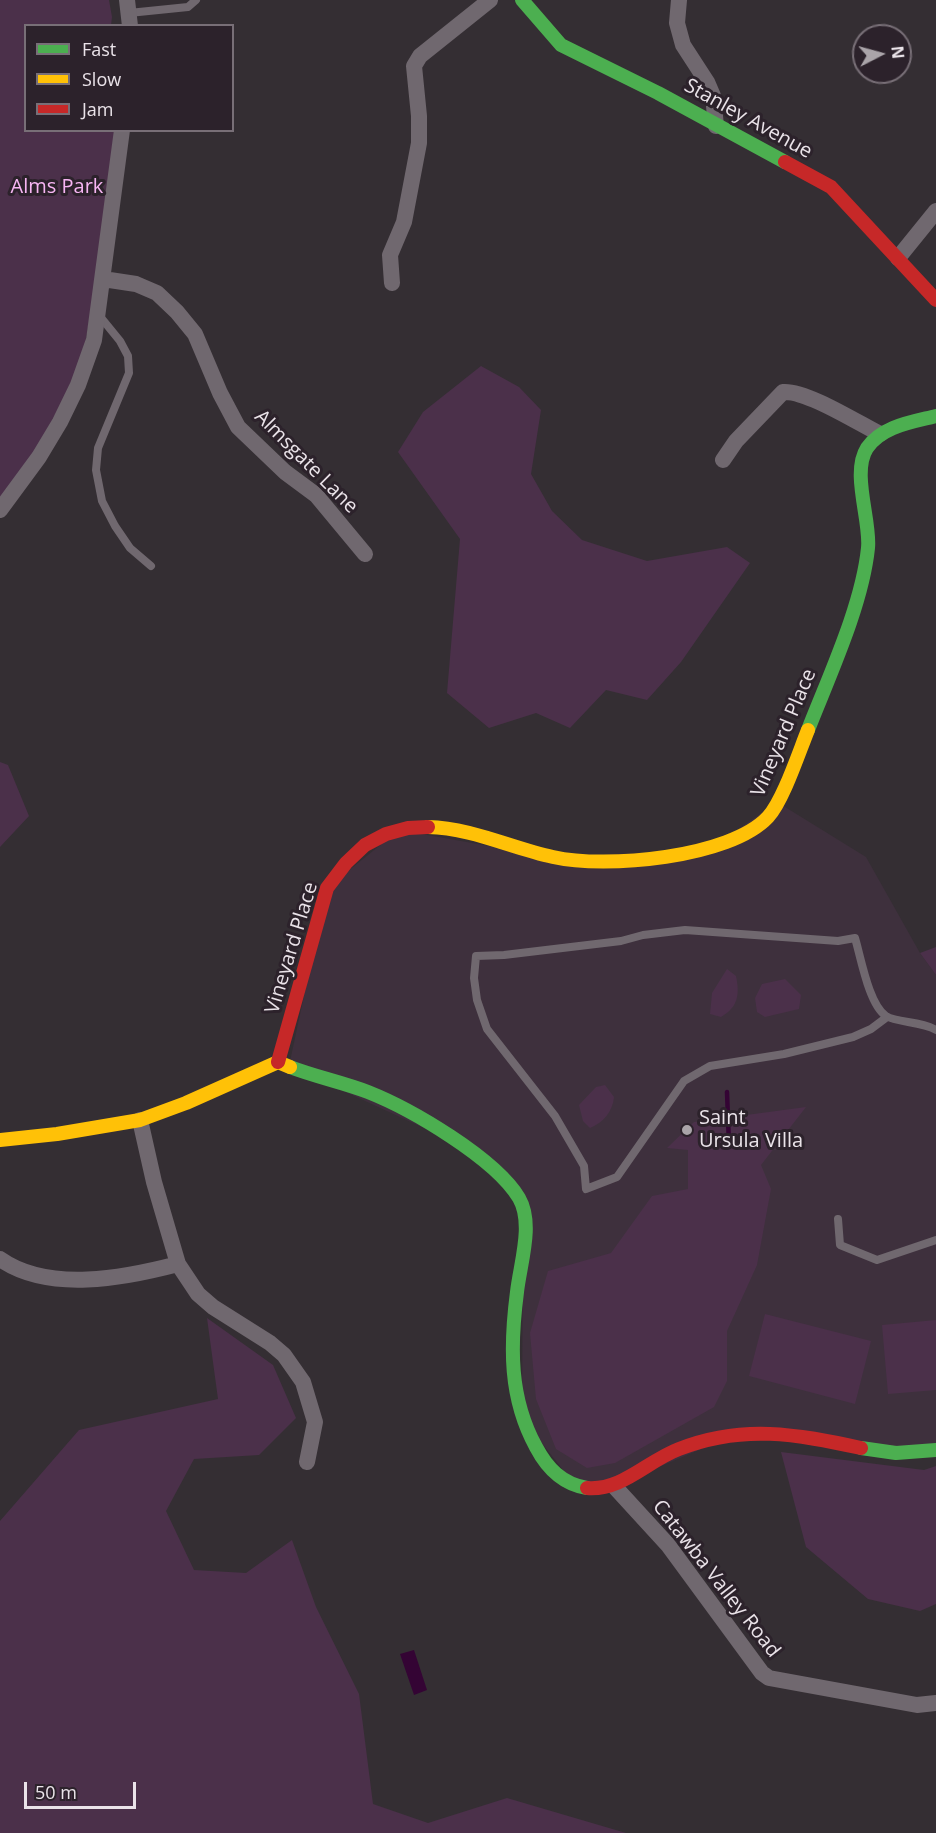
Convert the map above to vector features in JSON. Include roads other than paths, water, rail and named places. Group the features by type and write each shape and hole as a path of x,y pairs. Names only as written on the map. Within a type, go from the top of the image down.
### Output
{"street":[{"path":"392,283 390,255 404,222 419,143 414,66 420,56 490,0"},
{"name":"Stanley Avenue","path":"522,0 561,45 658,93 831,187 936,300"},
{"path":"679,0 677,23 683,45 707,82 713,96 716,126"},
{"path":"0,510 39,457 60,422 78,385 94,340 123,132"},
{"path":"898,258 936,211"},
{"name":"Almsgate Lane","path":"103,279 136,284 157,293 177,312 195,334 220,393 238,427 285,472 316,495 365,554"},
{"path":"723,460 732,446 783,392 791,391 811,399 880,434 936,416"},
{"name":"Vineyard Place","path":"278,1062 327,888 338,870 367,842 386,833 427,827 495,840 557,858 599,861 641,859 710,849 752,830 768,819 792,771 833,669 852,612 868,546 860,478 865,451 880,434"},
{"path":"0,1140 57,1134 140,1120 186,1103 278,1062 369,1093 414,1116 461,1145 506,1179 521,1200 525,1233 513,1333 512,1364 515,1392 522,1418 533,1443 552,1472 563,1480 588,1488 614,1486 672,1451 732,1436 788,1434 885,1452 913,1453 936,1450"},
{"path":"140,1120 154,1182 178,1264 198,1294 213,1307 270,1343 296,1369 303,1382 315,1422 307,1462"},
{"path":"0,1259 30,1274 47,1279 78,1280 147,1272 178,1264"},
{"name":"Catawba Valley Road","path":"614,1486 668,1545 762,1673 769,1678 917,1705 936,1703"}],"lane":[{"path":"129,13 188,7 196,0"},
{"path":"98,314 120,341 128,356 129,373 98,448 96,470 102,501 129,548 151,566"},
{"path":"887,1017 871,1029 853,1037 784,1054 710,1066 684,1081 617,1177 586,1189 584,1166 555,1116 487,1029 477,1000 474,978 476,956 504,955 609,942 644,934 685,930 838,941 855,939 874,1002 887,1017 915,1022 936,1030"},
{"path":"838,1219 840,1245 877,1260 936,1240"}],"waterway":[{"path":"727,1092 729,1145"}],"place":[{"name":"Saint Ursula Villa","path":"687,1130"}],"park label":[{"name":"Alms Park","path":"57,187"}]}
